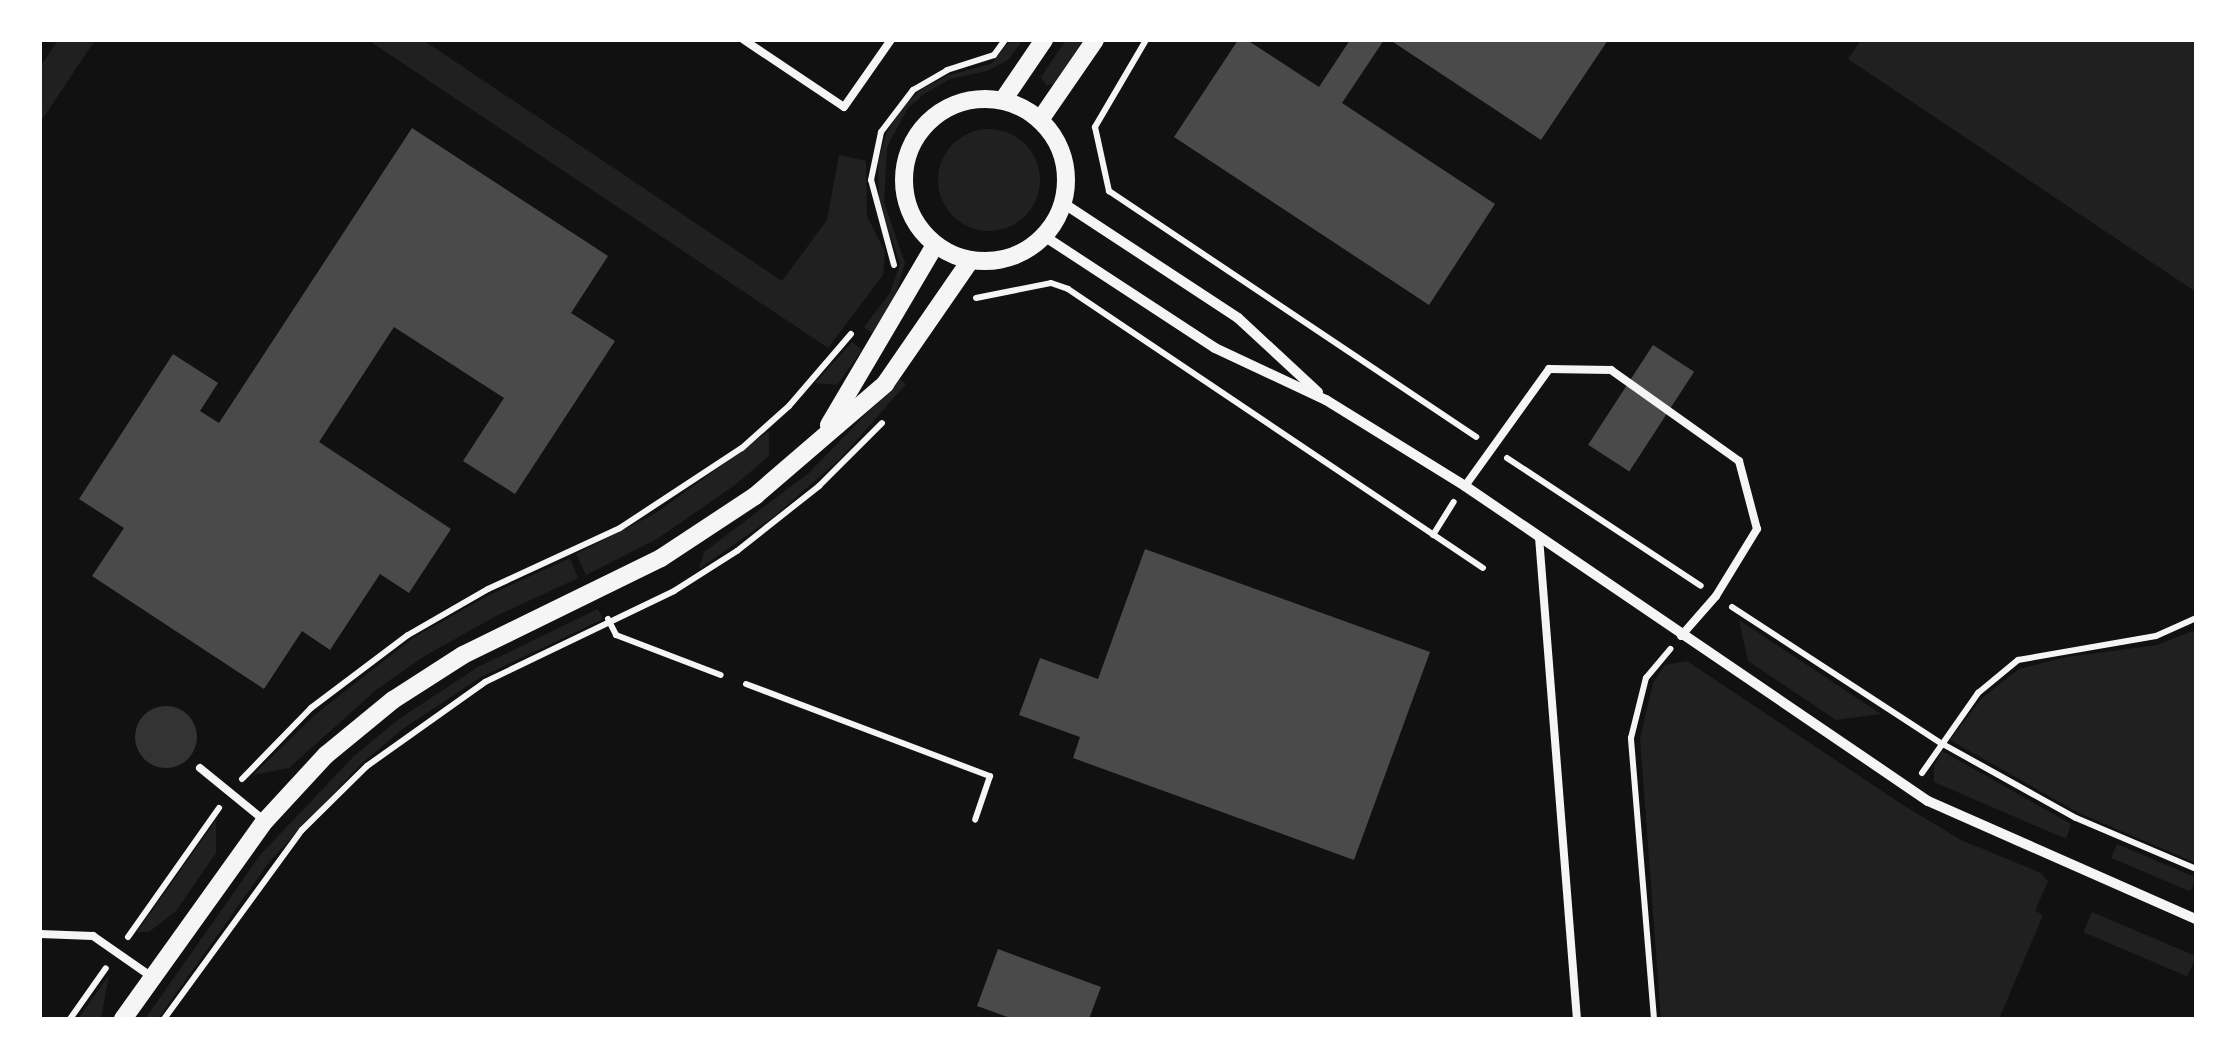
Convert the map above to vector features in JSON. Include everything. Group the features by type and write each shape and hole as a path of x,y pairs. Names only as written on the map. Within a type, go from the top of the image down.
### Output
{"street":[{"path":"1003,100 1044,40"},
{"path":"1040,120 1094,40"},
{"path":"980,98 1003,100 1040,120 1064,158 1063,203 1044,236 1020,254 970,261 935,245 922,231 904,194 914,141 944,110 980,98"},
{"path":"1063,203 1238,318 1326,400"},
{"path":"1044,236 1215,348 1326,400 1465,486 1928,802 2196,919"},
{"path":"820,440 935,245"},
{"path":"123,1019 265,820 326,756 393,700 463,655 687,542 754,496 885,384 970,261"}],"lane":[{"path":"744,40 844,107 891,40"},
{"path":"1465,486 1549,369 1611,370 1739,461 1757,529 1716,596 1680,636"},
{"path":"1538,537 1577,1019"},
{"path":"200,768 265,820"},
{"path":"40,934 93,936 152,977"}],"path":[{"path":"892,277 892,250 874,204 871,180 881,132 913,90 947,70 994,55 1005,40"},
{"path":"1146,40 1095,127 1110,191 1941,743 2076,818 2196,869"},
{"path":"1051,282 1134,330 1482,568"},
{"path":"70,1019 231,793 311,708 408,635 488,590 620,528 742,448 788,406 853,331"},
{"path":"1433,534 1465,486"},
{"path":"164,1019 302,830 368,766 485,682 607,618 688,582"},
{"path":"607,618 616,635 722,675"},
{"path":"1920,777 1978,693 2018,660 2156,636 2196,618"},
{"path":"1654,1019 1632,738 1646,678 1680,636"},
{"path":"746,684 990,776 975,820"}],"shaded area":[{"path":"58,40 95,40 40,123 40,67"},
{"path":"368,40 423,40 782,281 827,220 839,155 866,161 867,216 885,252 883,275 828,348"},
{"path":"1011,40 1023,40 1008,60 987,71 950,79 924,94 908,108 887,147 884,202 905,263 895,296 873,334 864,327 890,293 900,264 879,202 878,162 886,134 904,105 922,89 949,75 991,64"},
{"path":"1066,40 1083,40 1054,84 1046,85 1041,77"},
{"path":"1861,40 2196,40 2196,292 1848,59"},
{"path":"989,129 1009,133 1025,144 1036,160 1040,180 1036,200 1025,216 1009,227 989,231 969,227 953,216 942,200 938,180 942,160 953,144 969,133"},
{"path":"852,342 862,350 837,385 815,383"},
{"path":"900,379 906,384 840,459 776,515 699,569 704,552 809,473"},
{"path":"769,431 769,456 735,485 657,539 586,575 576,554 656,513"},
{"path":"570,558 578,578 496,616 423,657 376,690 289,768 253,775 316,714 413,638 489,595"},
{"path":"598,609 603,619 481,677 404,728 361,764 270,861 158,1019 145,1019 261,854 354,756 399,719 478,667"},
{"path":"1739,620 1881,714 1836,720 1748,661"},
{"path":"2196,630 2196,863 2079,813 1950,740 1982,698 2019,669 2067,657 2157,645"},
{"path":"1687,661 1903,805 1961,840 2041,873 2048,881 2035,911 2043,915 1999,1019 1661,1019 1640,738 1653,683 1665,665"},
{"path":"166,706 188,715 197,737 188,759 166,768 144,759 135,737 144,715"},
{"path":"1942,751 2071,824 2066,839 1934,782 1934,766"},
{"path":"216,820 216,853 176,911 149,932 137,932"},
{"path":"2117,844 2196,878 2190,891 2111,858"},
{"path":"2092,912 2196,956 2187,976 2083,932"},
{"path":"109,975 101,1019 78,1019"}],"building":[{"path":"1238,40 1247,40 1319,87 1350,40 1384,40 1342,103 1495,204 1429,305 1174,137"},
{"path":"1390,40 1608,40 1541,140"},
{"path":"412,128 608,256 571,313 615,341 515,494 463,461 504,398 394,327 319,442 451,529 409,593 380,574 330,650 302,631 264,689 92,576 124,528 79,499 173,354 218,383 200,411 219,423"},
{"path":"1653,345 1694,372 1629,471 1588,445"},
{"path":"1145,549 1430,652 1354,860 1073,758 1080,737 1019,715 1040,658 1098,679"},
{"path":"998,949 1101,987 1089,1019 1013,1019 977,1006"}]}
